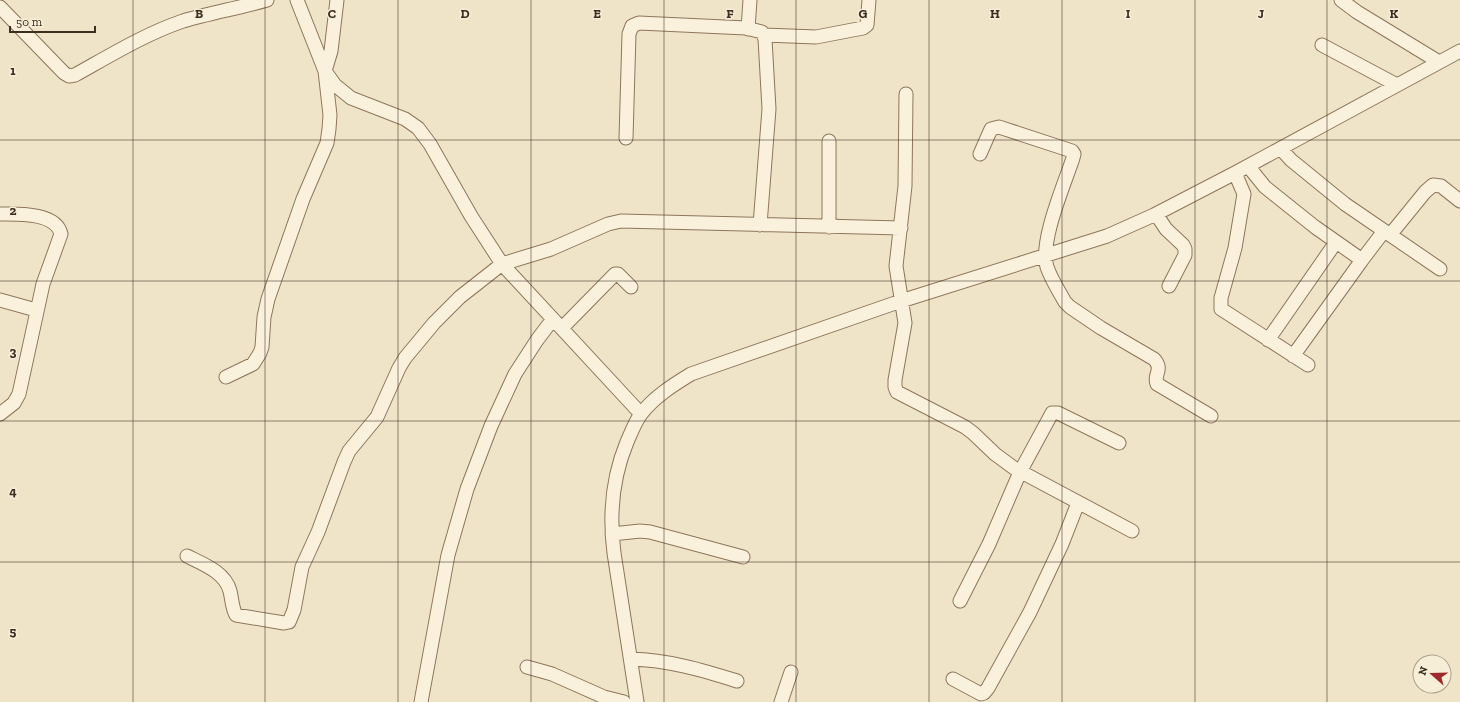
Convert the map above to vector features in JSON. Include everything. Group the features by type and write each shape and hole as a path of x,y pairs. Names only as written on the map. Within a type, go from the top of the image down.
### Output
{"street":[{"path":"0,7 64,73 69,76 140,38 184,21 267,0"},
{"path":"297,0 325,71 335,85 351,98 405,119 418,128 430,144 471,216 502,264 641,414"},
{"path":"226,377 253,364 260,353 262,347 264,317 268,299 303,199 327,143 330,115 325,71 331,51 337,0"},
{"path":"748,28 750,0"},
{"path":"626,138 629,34 632,26 639,23 748,28 759,31 764,35 816,37 863,28 867,25 869,0"},
{"path":"1341,0 1357,12 1439,62"},
{"path":"760,225 769,94 768,66 764,35"},
{"path":"1322,45 1397,85"},
{"path":"637,702 639,659 620,533 612,501 615,478 621,456 641,414 674,384 691,374 1046,261 1107,236 1161,222 1286,154 1397,85 1460,51"},
{"path":"906,94 905,186 896,266 905,324 895,380 897,392 973,433 995,454 1020,472 1132,531"},
{"path":"980,154 991,130 999,127 1069,149 1074,154 1047,238 1046,261 1067,305 1101,328 1154,359 1159,368 1156,380 1157,384 1211,416"},
{"path":"829,141 829,227"},
{"path":"1286,154 1345,204 1440,269"},
{"path":"1253,172 1265,187 1315,227 1362,260"},
{"path":"1238,180 1244,194 1241,218 1235,248 1220,305 1221,309 1308,365"},
{"path":"1293,356 1362,260 1425,192 1433,186 1441,186 1460,201"},
{"path":"0,214 33,214 56,225 60,229 61,234 43,284 36,310 19,394 14,403 0,414"},
{"path":"187,556 223,577 228,586 236,615 284,623 289,622 294,610 302,567 318,532 344,462 350,451 377,417 399,368 445,311 502,264 552,249 616,222 901,228"},
{"path":"1161,222 1184,246 1185,252 1169,286"},
{"path":"1268,340 1336,242"},
{"path":"422,702 443,576 448,555 467,490 494,421 516,374 537,340 558,324 614,274 618,274 632,287"},
{"path":"0,300 36,310"},
{"path":"960,601 988,544 1020,472 1050,416 1054,412 1119,443"},
{"path":"953,679 981,694 988,688 1030,612 1062,544 1078,503"},
{"path":"620,533 650,532 743,557"},
{"path":"639,659 691,667 737,681"},
{"path":"527,667 552,674 604,697 624,702"},
{"path":"781,702 791,672"}]}
